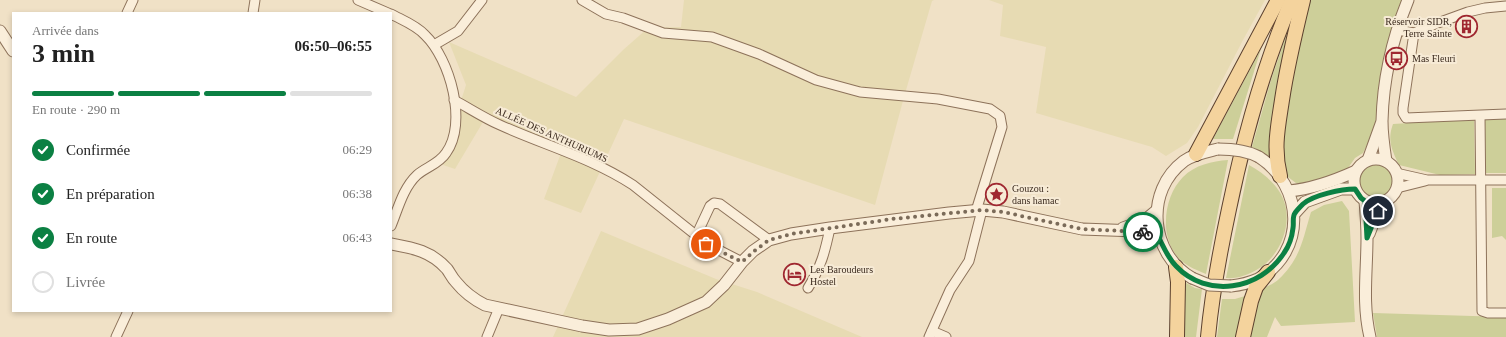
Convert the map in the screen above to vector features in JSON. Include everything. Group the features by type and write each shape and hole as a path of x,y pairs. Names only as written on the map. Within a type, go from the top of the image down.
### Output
{"main road":[{"path":"1196,154 1278,0"},
{"path":"1208,337 1216,275 1238,164 1256,99 1280,27 1292,0"},
{"path":"1280,176 1276,162 1275,141 1288,65 1303,0"},
{"path":"1176,267 1178,282 1177,337"},
{"path":"1243,337 1250,301 1256,287 1268,272"}],"street":[{"path":"128,12 133,0"},
{"path":"253,12 254,0"},
{"path":"358,0 386,12"},
{"path":"434,46 458,31 482,0"},
{"path":"582,0 606,14 623,18 663,33 712,37 759,54 816,80 860,92 938,99 990,109 1000,116 1002,127 979,211 969,261 952,286 931,334 946,337"},
{"path":"1386,161 1382,122 1387,78 1398,30 1408,0"},
{"path":"1398,30 1414,33 1443,20 1468,12 1485,8 1506,6"},
{"path":"392,14 409,23 424,34 438,51 448,72 454,100 456,120 451,143 446,153 438,162 426,168 407,185 392,223"},
{"path":"0,30 12,49"},
{"path":"1414,33 1403,108 1404,116 1410,119 1506,114"},
{"name":"ALLÉE DES ANTHURIUMS","path":"454,100 500,125 584,158 622,178 713,248 742,262"},
{"path":"1480,116 1482,311 1488,313 1506,313"},
{"path":"1368,160 1382,122"},
{"path":"1218,149 1232,149 1248,152 1267,162 1280,176 1289,191 1294,214 1293,227 1288,246 1277,263 1268,272 1246,284 1231,286 1209,285 1192,278 1176,267 1166,253 1159,238 1156,211 1159,197 1165,183 1173,172 1196,154 1218,149"},
{"path":"1380,159 1386,161 1394,168 1398,180 1397,188 1388,200 1381,203 1365,201 1355,189 1354,183 1356,171 1359,166 1368,160 1380,159"},
{"path":"1289,191 1306,189 1338,179 1356,171"},
{"path":"1396,173 1427,180 1506,180"},
{"path":"1397,188 1427,180"},
{"path":"1294,214 1305,202 1342,189 1355,189"},
{"path":"1365,201 1367,238 1365,299 1367,324 1370,337"},
{"path":"696,236 710,206 714,203 720,204 769,240"},
{"path":"1367,238 1381,203"},
{"path":"392,244 417,248 432,256 447,269 455,281 472,298 485,305 582,326 609,330 638,329 668,319 706,302 724,285 742,262 753,252 769,240 791,234 892,219 979,211 1003,212 1082,229 1137,231 1159,238"},
{"path":"1117,230 1145,220 1156,211"},
{"path":"808,288 824,257 830,228"},
{"path":"487,337 499,308"},
{"path":"116,337 128,312"}],"shaded area":[{"path":"684,0 934,0 932,1 904,97 875,205 624,119 581,213 544,199 561,153 483,122 455,169 443,165 453,143 458,110 466,85 449,42 576,97 623,50 648,28 681,27"},
{"path":"989,0 1265,0 1198,127 1187,143 1166,156 1152,147 1036,113 1046,47 1000,36 1003,5"},
{"path":"601,231 716,279 757,292 862,337 553,337"}],"green space":[{"path":"1310,0 1403,0 1384,70 1374,131 1363,153 1355,158 1348,168 1338,173 1303,184 1296,183 1288,177 1281,159 1280,147 1294,67"},
{"path":"1290,24 1270,131 1270,158 1252,147 1271,80"},
{"path":"1261,49 1233,139 1213,139"},
{"path":"1506,118 1506,173 1485,173 1484,119"},
{"path":"1474,119 1475,174 1440,175 1399,165 1392,150 1390,140 1393,124"},
{"path":"1228,160 1206,274 1184,263 1174,252 1167,234 1166,213 1172,193 1183,177 1193,169 1204,164"},
{"path":"1373,163 1379,163 1383,164 1390,170 1393,180 1392,187 1386,194 1379,197 1373,197 1369,196 1362,190 1359,183 1359,177 1360,173 1366,166"},
{"path":"1249,165 1266,176 1279,191 1284,201 1286,212 1284,234 1280,245 1274,254 1258,269 1246,275 1226,278"},
{"path":"1492,188 1506,188 1506,240 1502,236 1492,238"},
{"path":"1342,201 1349,211 1355,322 1281,326 1275,317 1267,337 1250,337 1260,290 1277,281 1292,263 1297,255 1303,239 1311,212 1324,205"},
{"path":"1181,280 1195,288 1202,289 1196,337 1180,337"},
{"path":"1245,296 1238,337 1217,337 1222,299 1235,299"},
{"path":"1373,313 1506,317 1506,337 1377,337"}],"way so far":[{"path":"706,244 742,262 769,240 791,234 892,219 982,210 1003,212 1082,229 1143,232"}],"place":[{"name":"Réservoir SIDR, Terre Sainte","path":"1467,27"},
{"name":"Mas Fleuri","path":"1397,58"},
{"name":"Gouzou : dans hamac","path":"996,194"},
{"name":"Les Baroudeurs Hostel","path":"794,275"}],"route":[{"path":"1143,232 1159,238 1166,253 1176,267 1186,275 1197,281 1221,287 1246,284 1268,272 1277,263 1285,252 1290,240 1294,214 1305,202 1324,194 1342,189 1355,189 1365,201 1367,238 1378,211"}]}
